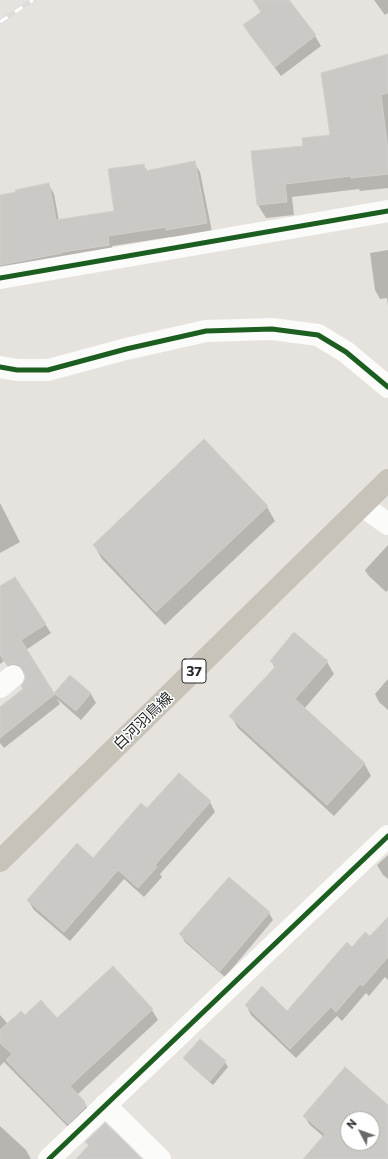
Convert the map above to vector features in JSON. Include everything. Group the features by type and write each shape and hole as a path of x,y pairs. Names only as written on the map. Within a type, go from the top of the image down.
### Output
{"main road":[{"name":"白河羽鳥線","path":"0,861 388,480"}],"street":[{"path":"0,278 388,211"},
{"path":"0,368 17,370 48,370 126,349 206,331 272,329 318,335 346,352 388,387"},
{"path":"363,506 388,524"},
{"path":"49,1159 388,836"},
{"path":"105,1105 160,1159"}],"building":[{"path":"253,0 289,0 316,35 275,67 243,25 261,12"},
{"path":"388,54 388,93 381,95 388,151 388,174 351,178 351,176 285,184 287,202 257,205 251,151 303,146 302,138 330,135 321,73"},
{"path":"195,161 207,223 166,230 166,227 108,236 109,245 62,252 0,265 0,195 16,192 15,190 49,183 56,220 114,211 108,169 144,164 145,171"},
{"path":"204,439 268,506 156,612 93,545"},
{"path":"15,577 46,624 21,640 55,694 0,738 0,707 23,689 21,686 25,680 25,673 22,668 17,664 7,665 0,655 0,586"},
{"path":"294,632 328,661 295,699 365,763 327,805 229,716 276,666 270,661"},
{"path":"70,675 91,693 76,711 54,693"},
{"path":"179,773 211,801 155,865 157,867 138,888 118,870 64,932 27,900 77,843 93,858 141,803 147,808"},
{"path":"229,877 270,912 220,971 179,934"},
{"path":"388,917 388,957 363,986 360,984 336,1012 331,1007 290,1049 245,1005 262,986 287,1011 347,942 352,947 365,932 370,936"},
{"path":"113,966 153,1009 70,1086 85,1102 83,1103 86,1106 68,1124 6,1060 12,1054 0,1043 0,1030 21,1011 25,1015 41,1000 57,1018"},
{"path":"200,1039 226,1061 210,1081 183,1058"},
{"path":"345,1067 388,1105 388,1159 303,1159 325,1134 303,1116"},
{"path":"105,1123 142,1159 76,1159 89,1145 85,1142"}],"railway":[{"path":"0,22 33,0"}],"cycle path":[{"path":"0,278 388,211"},
{"path":"0,367 17,370 48,370 126,349 206,331 272,329 318,335 346,352 388,387"},
{"path":"49,1159 388,836"}]}
